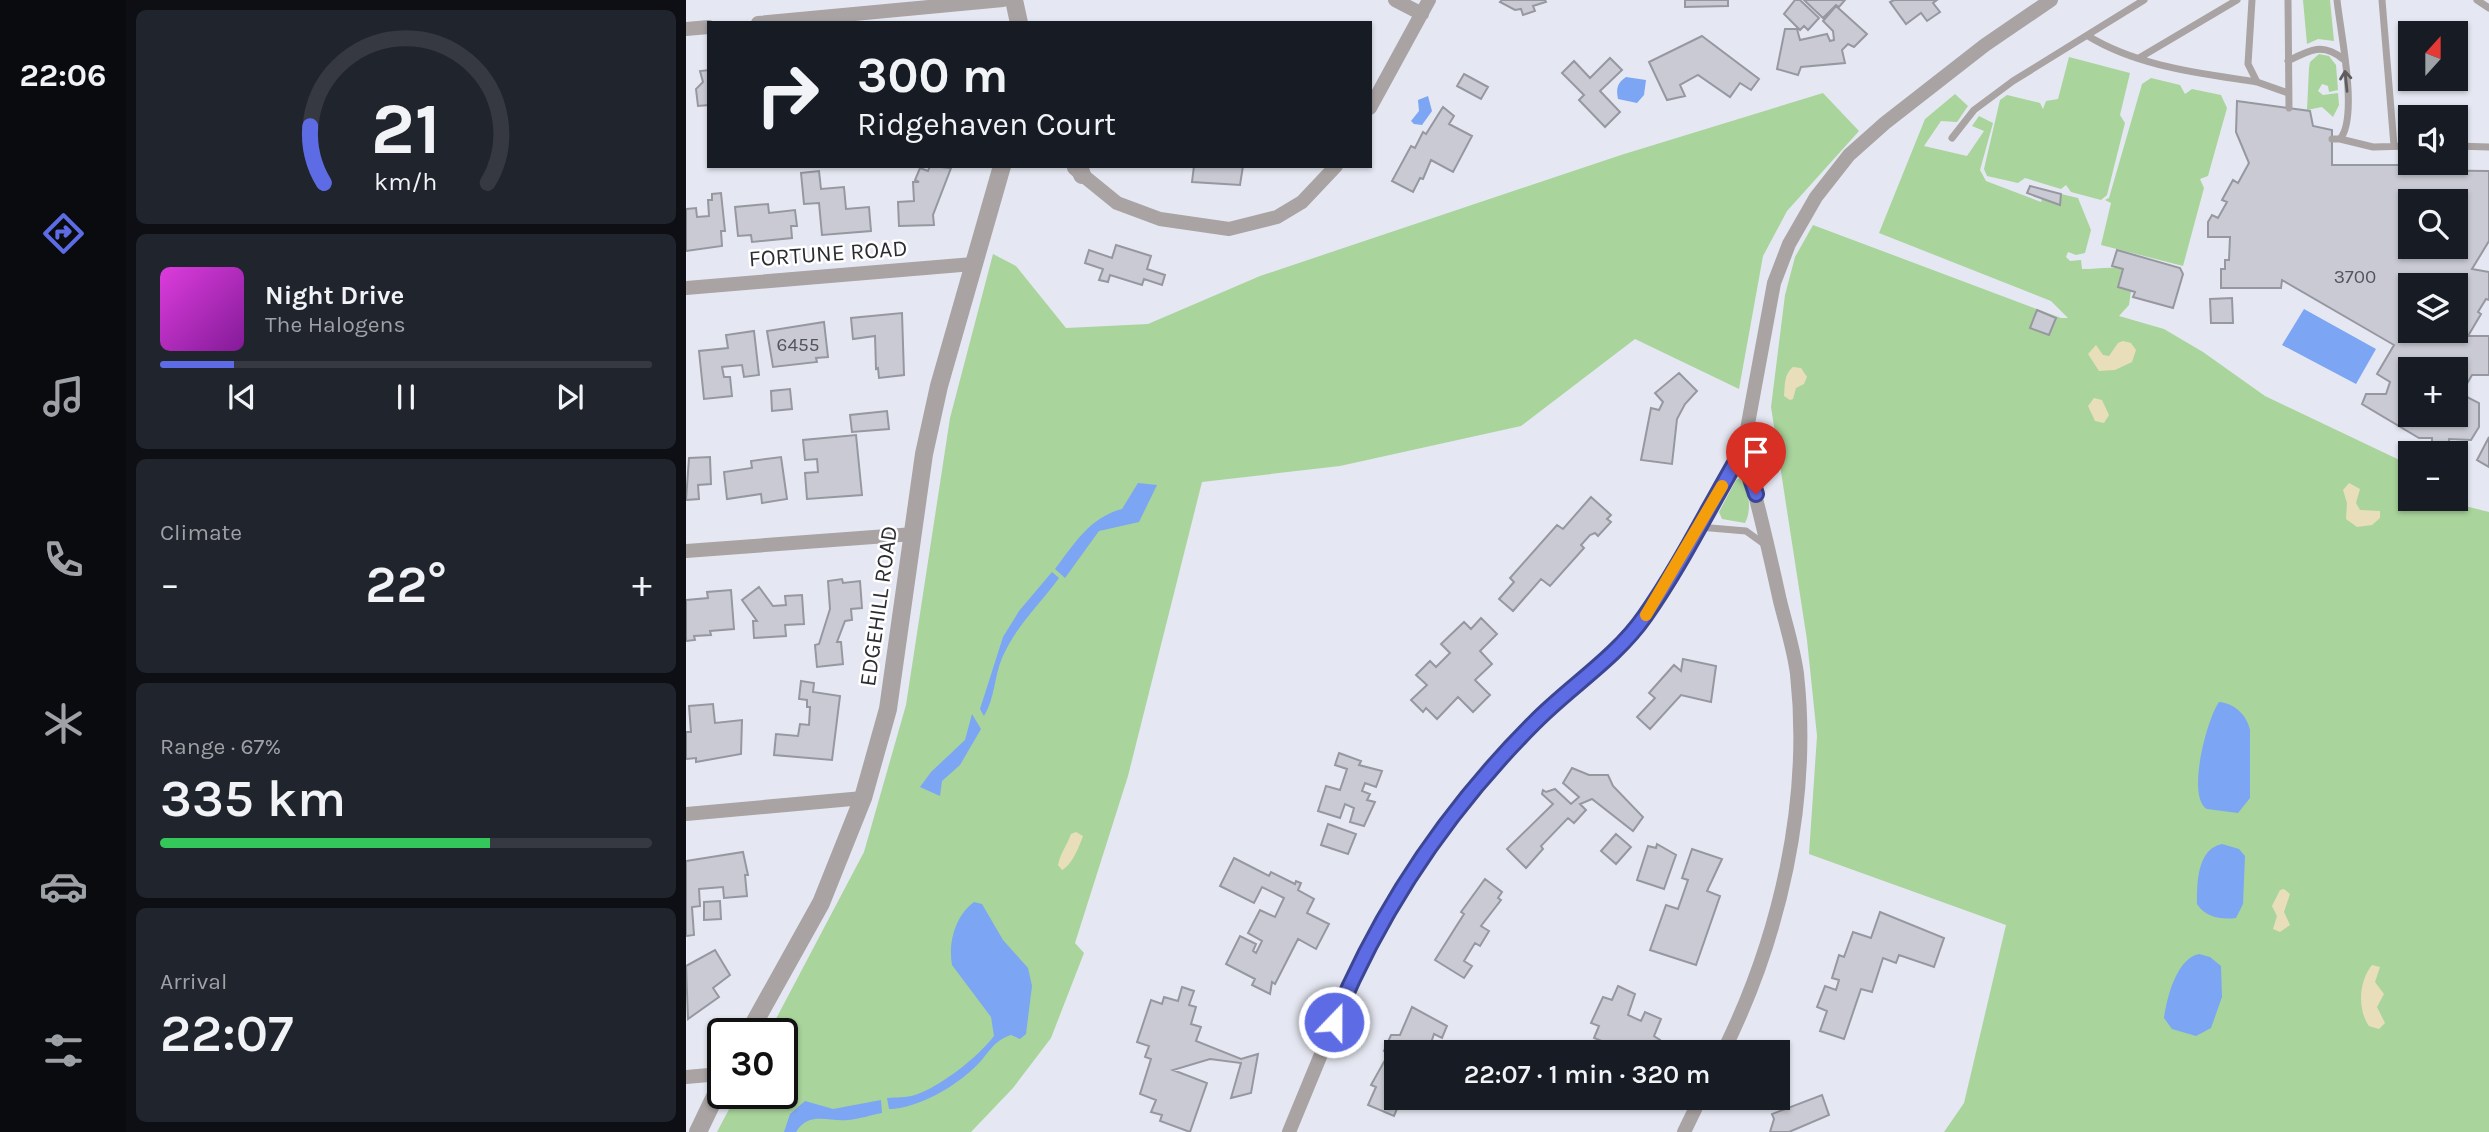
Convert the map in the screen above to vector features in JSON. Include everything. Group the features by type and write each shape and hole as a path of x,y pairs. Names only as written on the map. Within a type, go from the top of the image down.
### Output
{"street":[{"path":"779,21 1003,0"},
{"path":"1014,0 1018,21"},
{"path":"1395,0 1422,14"},
{"path":"1372,104 1429,0"},
{"path":"1289,1132 1355,972 1380,923 1409,877 1477,784 1534,722 1612,652 1644,618 1742,451 1774,284 1789,244 1815,197 1850,155 1885,123 1985,45 2051,0"},
{"path":"686,30 707,27"},
{"name":"EDGEHILL ROAD","path":"757,1018 821,903 863,798 888,709 924,454 939,386 1001,168"},
{"path":"1077,169 1117,203 1160,219 1229,229 1276,216 1303,202 1334,168"},
{"name":"FORTUNE ROAD","path":"686,288 973,264"},
{"path":"1728,1040 1756,971 1779,899 1792,841 1800,754 1797,673 1770,554 1742,451"},
{"path":"686,551 914,534"},
{"path":"686,814 863,798"},
{"path":"686,1077 707,1075"},
{"path":"698,1132 709,1109"},
{"path":"1684,1132 1695,1110"}],"lane":[{"path":"1952,138 1974,110 2013,81 2144,0"},
{"path":"2139,58 2237,0"},
{"path":"2252,0 2248,64 2258,82"},
{"path":"2288,0 2289,108"},
{"path":"2337,0 2349,111 2345,133 2336,139 2373,146 2398,146"},
{"path":"2382,0 2394,146"},
{"path":"2477,0 2489,8"},
{"path":"2088,36 2108,49 2166,67 2258,82 2288,93"},
{"path":"2288,61 2317,47 2331,51 2343,60"},
{"path":"2468,146 2489,146"},
{"path":"1699,527 1746,531 1761,540 1770,554"}],"green space":[{"path":"2303,0 2330,0 2334,41 2318,39 2307,44"},
{"path":"2319,54 2329,56 2336,65 2338,90 2329,92 2328,86 2322,84 2318,91 2323,95 2338,93 2339,105 2333,117 2322,107 2307,110 2310,62"},
{"path":"2069,57 2130,73 2120,115 2125,123 2107,195 2101,200 2071,192 2066,185 2061,189 2025,178 2018,183 1987,176 1984,169 2000,100 2007,95 2040,103 2043,109 2046,101 2058,99"},
{"path":"2151,78 2180,85 2185,94 2192,89 2221,95 2227,108 2208,176 2200,179 2204,188 2183,266 2101,245 2111,203 2105,200 2109,198 2142,84"},
{"path":"1823,93 1859,131 1787,211 1763,256 1739,389 1635,339 1521,426 1340,466 1202,482 1128,776 1075,943 1084,953 1051,1038 1013,1088 971,1132 717,1132 729,1109 798,1109 798,1018 776,1018 864,852 906,705 950,418 993,254 1016,266 1066,328 1148,324 1260,276 1621,155"},
{"path":"1955,94 1968,106 1957,122 1941,121 1924,146 1967,156 1984,131 1972,126 1979,116 1993,123 1980,170 1986,181 2041,202 2042,199 2060,205 2061,194 2078,198 2091,230 2085,253 2076,255 2068,252 2066,257 2070,261 2081,260 2082,269 2123,269 2118,287 2131,291 2129,305 2119,316 2164,329 2203,352 2265,396 2398,459 2398,511 2468,511 2468,507 2489,512 2489,1132 1944,1132 1964,1103 2006,925 1809,854 1817,736 1807,640 1771,407 1785,295 1795,257 1813,225 2061,318 2068,318 2051,301 1879,233 1925,119"},
{"path":"1742,477 1749,500 1745,523 1722,519 1719,512 1736,480"}],"sand":[{"path":"2118,343 2131,343 2136,350 2132,362 2115,370 2099,371 2088,354 2096,345 2103,355 2109,356"},
{"path":"1793,367 1801,368 1807,377 1804,384 1796,388 1793,399 1790,400 1784,396 1785,384"},
{"path":"2094,398 2102,400 2109,415 2104,423 2095,421 2088,406"},
{"path":"2349,483 2360,489 2356,503 2360,510 2380,511 2380,518 2372,525 2357,527 2346,519 2347,503 2343,490"},
{"path":"1076,832 1083,836 1072,860 1062,870 1058,865 1060,857 1071,834"},
{"path":"2284,889 2290,894 2284,912 2290,925 2280,932 2273,929 2277,916 2272,906 2280,890"},
{"path":"2372,965 2380,967 2375,982 2384,994 2377,1007 2385,1023 2379,1029 2369,1026 2361,1003 2364,979"}],"water":[{"path":"1626,77 1646,80 1644,95 1637,103 1618,99 1618,86"},
{"path":"1428,96 1432,111 1422,125 1414,124 1411,121 1419,111 1418,100"},
{"path":"2304,309 2376,349 2356,384 2282,345"},
{"path":"1138,483 1157,485 1139,522 1099,531 1065,578 1055,569 1069,550 1092,525 1110,513 1122,509"},
{"path":"1052,572 1059,578 1021,625 1008,646 999,665 984,716 980,709 1003,637 1019,611"},
{"path":"2219,702 2239,711 2250,730 2250,798 2238,813 2207,809 2201,802 2198,790 2204,740"},
{"path":"972,714 981,729 960,765 942,781 940,796 920,787 931,772 965,740"},
{"path":"2222,844 2239,849 2245,856 2243,904 2236,918 2214,917 2204,912 2197,904 2198,877 2203,860 2214,847"},
{"path":"974,902 982,904 1003,940 1028,968 1032,986 1026,1034 1020,1039 1011,1035 999,1041 967,1074 947,1089 924,1101 889,1109 887,1098 912,1096 936,1085 969,1062 994,1036 991,1017 952,965 954,930 967,908"},
{"path":"2199,954 2210,957 2221,966 2222,997 2211,1028 2196,1036 2172,1029 2164,1018 2174,980 2184,963"},
{"path":"881,1100 882,1113 848,1120 813,1120 796,1132 784,1132 790,1114 805,1101 833,1109"}],"building":[{"path":"1685,0 1728,0 1728,6 1685,7"},
{"path":"1795,0 1800,0 1819,18 1808,30 1804,26 1800,30 1784,14"},
{"path":"1804,0 1845,0 1823,18"},
{"path":"1937,0 1933,3 1940,12 1927,21 1921,13 1906,24 1890,2"},
{"path":"1500,2 1546,2 1533,6 1535,11 1523,15 1521,9 1515,10"},
{"path":"1836,6 1867,34 1854,47 1848,44 1842,50 1845,63 1801,67 1798,75 1777,69 1785,29 1797,29 1800,40 1827,34 1830,41 1834,40 1833,31 1823,21"},
{"path":"1702,36 1759,79 1751,90 1740,83 1730,97 1698,75 1680,85 1685,96 1667,100 1649,62"},
{"path":"1610,58 1622,70 1600,91 1620,112 1605,127 1579,100 1584,95 1562,73 1574,61 1590,78"},
{"path":"707,70 707,105 698,106 696,89 703,82 700,71"},
{"path":"1464,74 1488,87 1481,99 1457,86"},
{"path":"2237,101 2310,111 2313,126 2332,130 2332,165 2398,165 2398,175 2468,175 2468,171 2489,171 2489,241 2472,269 2489,272 2489,300 2486,299 2478,312 2481,314 2468,336 2489,336 2489,375 2472,375 2468,382 2468,357 2398,357 2398,425 2362,404 2366,394 2386,394 2390,382 2377,374 2394,345 2282,280 2281,288 2221,288 2221,269 2225,269 2225,260 2229,260 2230,237 2208,237 2208,222 2212,215 2218,218 2227,202 2222,200 2233,180 2238,183 2249,163 2236,132"},
{"path":"1443,107 1454,116 1449,124 1472,136 1453,172 1431,160 1423,179 1420,178 1413,192 1392,181 1411,146 1415,148 1423,132 1426,134"},
{"path":"920,168 928,171 929,168 951,168 933,215 934,225 899,226 898,202 914,201 913,182 919,182 915,180"},
{"path":"1194,168 1243,168 1240,185 1192,182"},
{"path":"819,171 821,189 844,187 846,209 869,207 871,231 822,235 819,203 804,204 801,173"},
{"path":"2030,186 2061,194 2060,205 2027,193"},
{"path":"721,193 725,231 721,231 722,246 686,251 686,209 696,208 697,217 709,216 708,200 712,200 712,194"},
{"path":"768,204 769,213 795,210 797,226 791,226 792,238 752,242 751,235 738,236 735,207"},
{"path":"1116,245 1151,256 1147,269 1165,275 1162,285 1144,279 1142,285 1110,275 1108,282 1099,280 1103,269 1085,263 1089,250 1112,258"},
{"path":"2117,250 2180,268 2183,274 2173,308 2133,297 2135,292 2118,287 2123,269 2112,266"},
{"path":"2232,298 2233,323 2211,323 2210,299"},
{"path":"2037,310 2056,318 2049,335 2030,328"},
{"path":"902,313 904,375 879,378 878,368 876,369 875,336 853,339 851,318"},
{"path":"824,322 828,357 816,358 817,362 773,367 767,331"},
{"path":"754,331 759,375 744,377 742,365 722,367 724,377 730,377 732,396 704,399 699,351 728,348 726,335"},
{"path":"1679,373 1697,391 1685,404 1677,419 1672,464 1641,460 1651,408 1659,410 1663,402 1655,393"},
{"path":"790,389 792,409 772,411 771,391"},
{"path":"2468,398 2479,403 2479,427 2471,440 2432,441 2432,438 2419,438 2401,427 2468,427"},
{"path":"887,411 889,429 852,432 850,415"},
{"path":"856,435 862,495 807,499 805,473 818,472 817,459 805,460 803,440"},
{"path":"2489,437 2489,467 2477,460"},
{"path":"710,457 711,484 698,485 699,499 686,500 689,458"},
{"path":"781,457 787,499 762,503 761,494 727,499 724,472 752,468 751,461"},
{"path":"1591,497 1611,515 1607,519 1611,522 1598,536 1595,533 1590,535 1581,545 1584,548 1550,586 1541,579 1513,611 1499,599 1514,582 1510,578 1557,525 1563,529"},
{"path":"842,579 843,583 860,581 862,608 851,609 852,620 845,621 837,642 841,642 843,664 817,667 815,645 819,644 830,609 828,581"},
{"path":"759,587 773,606 786,605 785,596 802,595 804,624 785,625 786,636 754,638 753,621 757,621 742,600"},
{"path":"731,590 734,629 710,631 711,635 694,636 695,640 686,641 686,600 708,598 707,592"},
{"path":"1481,618 1497,634 1480,651 1492,664 1475,680 1490,695 1473,712 1458,697 1437,719 1426,708 1423,712 1411,700 1427,685 1416,675 1430,661 1436,667 1450,653 1441,644 1464,622 1471,629"},
{"path":"1683,659 1716,666 1711,702 1681,695 1650,729 1637,717 1655,698 1649,693 1674,665 1681,671"},
{"path":"801,681 814,683 813,692 840,696 832,760 774,755 776,734 798,736 800,724 809,725 810,707 807,707 807,700 799,699"},
{"path":"713,704 715,723 742,720 741,754 696,762 696,758 686,759 686,732 691,732 689,706"},
{"path":"1339,753 1361,761 1359,765 1382,771 1376,787 1365,783 1362,791 1370,794 1367,800 1375,802 1364,826 1350,822 1354,808 1345,804 1340,818 1318,811 1326,786 1340,790 1347,769 1335,765"},
{"path":"1572,768 1589,775 1608,775 1613,786 1643,817 1633,831 1592,799 1580,804 1586,810 1574,823 1568,818 1541,846 1543,849 1526,868 1507,849 1553,804 1542,794 1543,790 1546,792 1555,789 1571,804 1579,797 1563,783"},
{"path":"1328,824 1356,834 1348,854 1321,845"},
{"path":"1616,834 1631,847 1616,864 1601,851"},
{"path":"1657,844 1676,855 1664,889 1637,880 1648,846 1656,848"},
{"path":"1692,849 1722,859 1707,891 1720,896 1696,965 1650,950 1666,905 1678,909 1688,880 1682,878"},
{"path":"743,852 748,875 745,875 747,896 724,898 723,887 699,889 700,906 692,907 694,935 686,936 686,861"},
{"path":"1234,858 1269,876 1271,872 1295,884 1296,881 1301,883 1298,890 1314,899 1307,913 1329,924 1316,949 1298,939 1275,984 1272,982 1270,994 1252,985 1255,979 1226,964 1240,936 1256,944 1253,951 1256,953 1262,941 1248,933 1260,910 1275,917 1284,898 1262,887 1254,903 1220,886"},
{"path":"1485,879 1502,892 1498,898 1501,900 1481,926 1489,931 1480,946 1475,943 1464,961 1472,966 1464,978 1435,960 1464,914 1461,912"},
{"path":"720,901 721,919 704,920 704,902"},
{"path":"1880,912 1944,938 1934,967 1899,955 1896,963 1883,958 1872,992 1861,989 1844,1039 1820,1031 1827,1011 1817,1007 1825,986 1836,990 1839,980 1832,978 1839,955 1844,957 1853,932 1871,938"},
{"path":"715,950 730,975 713,988 719,997 688,1019 686,966"},
{"path":"1618,986 1635,994 1628,1015 1641,1021 1645,1012 1661,1019 1654,1036 1660,1040 1594,1038 1599,1026 1591,1023 1603,997 1612,1000"},
{"path":"1182,987 1194,991 1189,1005 1196,1007 1191,1024 1201,1027 1196,1041 1241,1059 1258,1054 1251,1093 1231,1098 1241,1063 1210,1059 1173,1070 1207,1083 1190,1132 1160,1121 1162,1115 1151,1112 1156,1100 1140,1094 1151,1059 1145,1057 1149,1046 1137,1042 1151,1000 1162,1004 1164,997 1178,1001"},
{"path":"1412,1007 1447,1026 1442,1038 1434,1034 1432,1040 1389,1040 1391,1035 1400,1035"},
{"path":"1384,1062 1384,1110 1397,1110 1394,1116 1368,1105 1376,1087 1371,1085"},
{"path":"1822,1095 1829,1115 1789,1132 1770,1132 1774,1119 1772,1114 1790,1110 1790,1107"}],"slow traffic":[{"path":"1646,615 1722,486"}],"route":[{"path":"1334,1022 1380,923 1409,877 1477,784 1534,722 1612,652 1644,618 1742,451 1756,494"}]}
